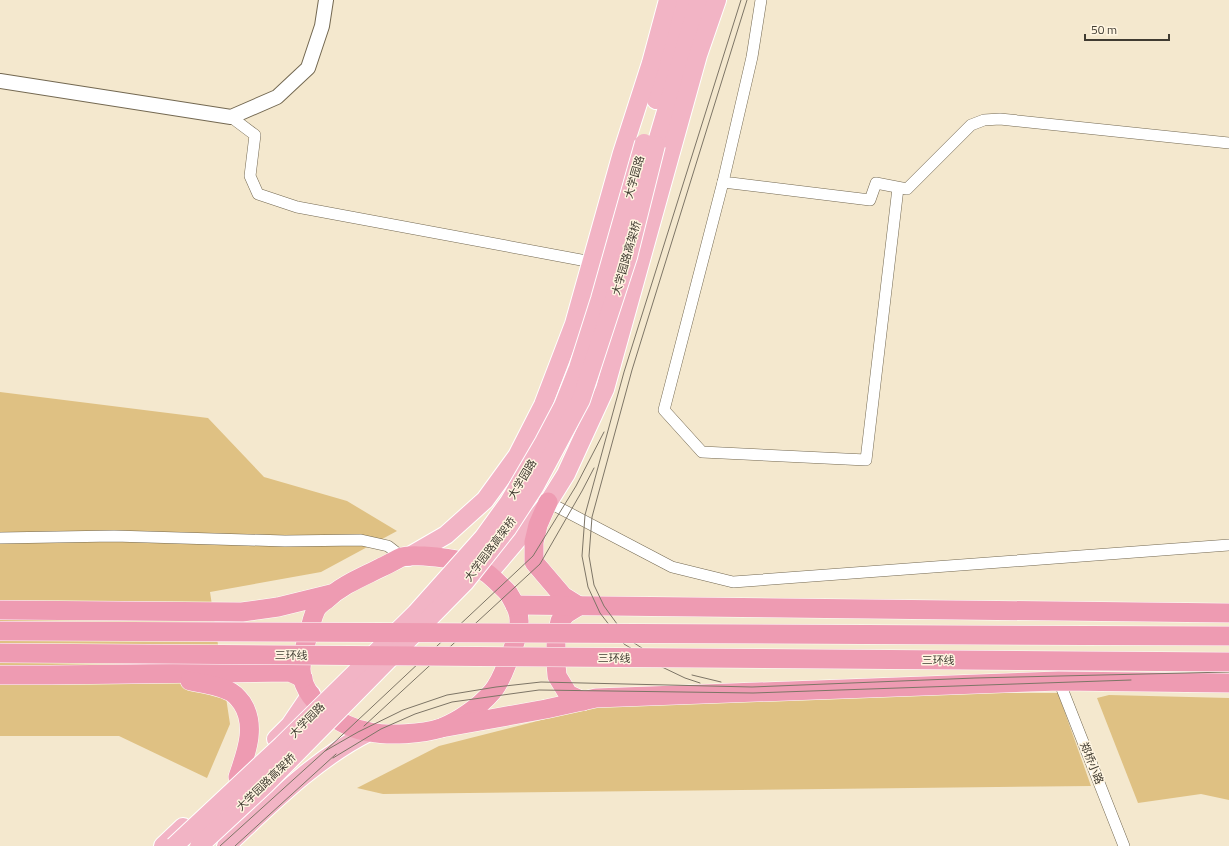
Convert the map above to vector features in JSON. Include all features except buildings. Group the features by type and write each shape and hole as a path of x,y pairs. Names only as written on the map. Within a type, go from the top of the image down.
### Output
{"highway":[{"path":"548,502 538,526 534,542 534,562 563,596 579,606"},
{"path":"307,686 301,668 305,646 317,608 333,594 350,582 405,557 424,556 452,558 470,563 489,573 504,588 518,609 519,623 514,643 501,679 492,692 477,706 458,720 441,728"},
{"path":"0,610 242,612 278,607 333,594"},
{"path":"515,605 1229,613"},
{"path":"579,606 566,614 560,621 556,640 556,664 557,676 568,694 583,701"},
{"name":"三环线","path":"0,631 1229,636"},
{"name":"三环线","path":"0,653 1229,662"},
{"path":"0,674 50,676 290,672 307,686 325,710 342,723 354,729 389,735 423,731 538,711 596,698 1059,681 1229,683"},
{"path":"155,674 207,684 229,691 239,700 247,711 249,742 238,777"}],"main road":[{"path":"405,557 446,535 485,500 517,456 543,405 574,324 630,128 651,63 668,0"},
{"path":"650,144 667,84 683,0"},
{"path":"667,84 699,0"},
{"path":"489,573 548,502 566,474 606,389 698,55 717,0"},
{"path":"630,128 667,84 698,55"},
{"name":"大学园路","path":"174,846 282,745 416,613 483,538 509,502 548,436 563,406 578,368 650,144"},
{"name":"大学园路高架桥","path":"199,846 265,785 465,582 507,529 535,486 581,400 628,257 650,144"},
{"name":"大学园路","path":"163,846 238,777 290,725 307,686"},
{"path":"226,846 322,760 358,737 369,732"}],"street":[{"path":"230,117 277,97 308,68 322,26 326,0"},
{"path":"761,0 752,57 723,182 664,410 702,452 866,460 898,188"},
{"path":"0,81 230,117 254,135 250,176 258,194 297,207 592,262"},
{"path":"723,182 870,200 876,183 907,189 971,125 984,120 1000,119 1229,143"},
{"path":"548,502 672,567 733,582 1229,545"},
{"path":"0,538 114,536 286,541 361,540 388,546 405,557"},
{"name":"郑桥小路","path":"1059,681 1124,846"}],"shaded area":[{"path":"0,392 208,418 264,477 347,501 397,531 321,572 210,592 230,724 207,778 119,736 0,736"},
{"path":"591,690 1058,693 1091,786 383,794 357,788 439,746 569,713"},
{"path":"1109,695 1229,698 1229,800 1201,794 1138,803 1097,698"}],"tram line":[{"path":"700,683 685,678 662,667 624,644 600,613 588,587 582,556 585,515 624,372 741,0"},
{"path":"648,652 628,639 604,606 594,585 589,556 592,517 632,370 747,0"},
{"path":"220,846 325,751 533,556 576,486 604,432"},
{"path":"364,726 540,564 594,468"},
{"path":"325,751 358,732 403,710 447,695 496,687 541,682 752,687 975,678 1229,672"},
{"path":"692,675 721,682"},
{"path":"333,758 381,729 415,714 452,702 539,690 753,693 1131,680"},
{"path":"235,846 336,754"}]}
